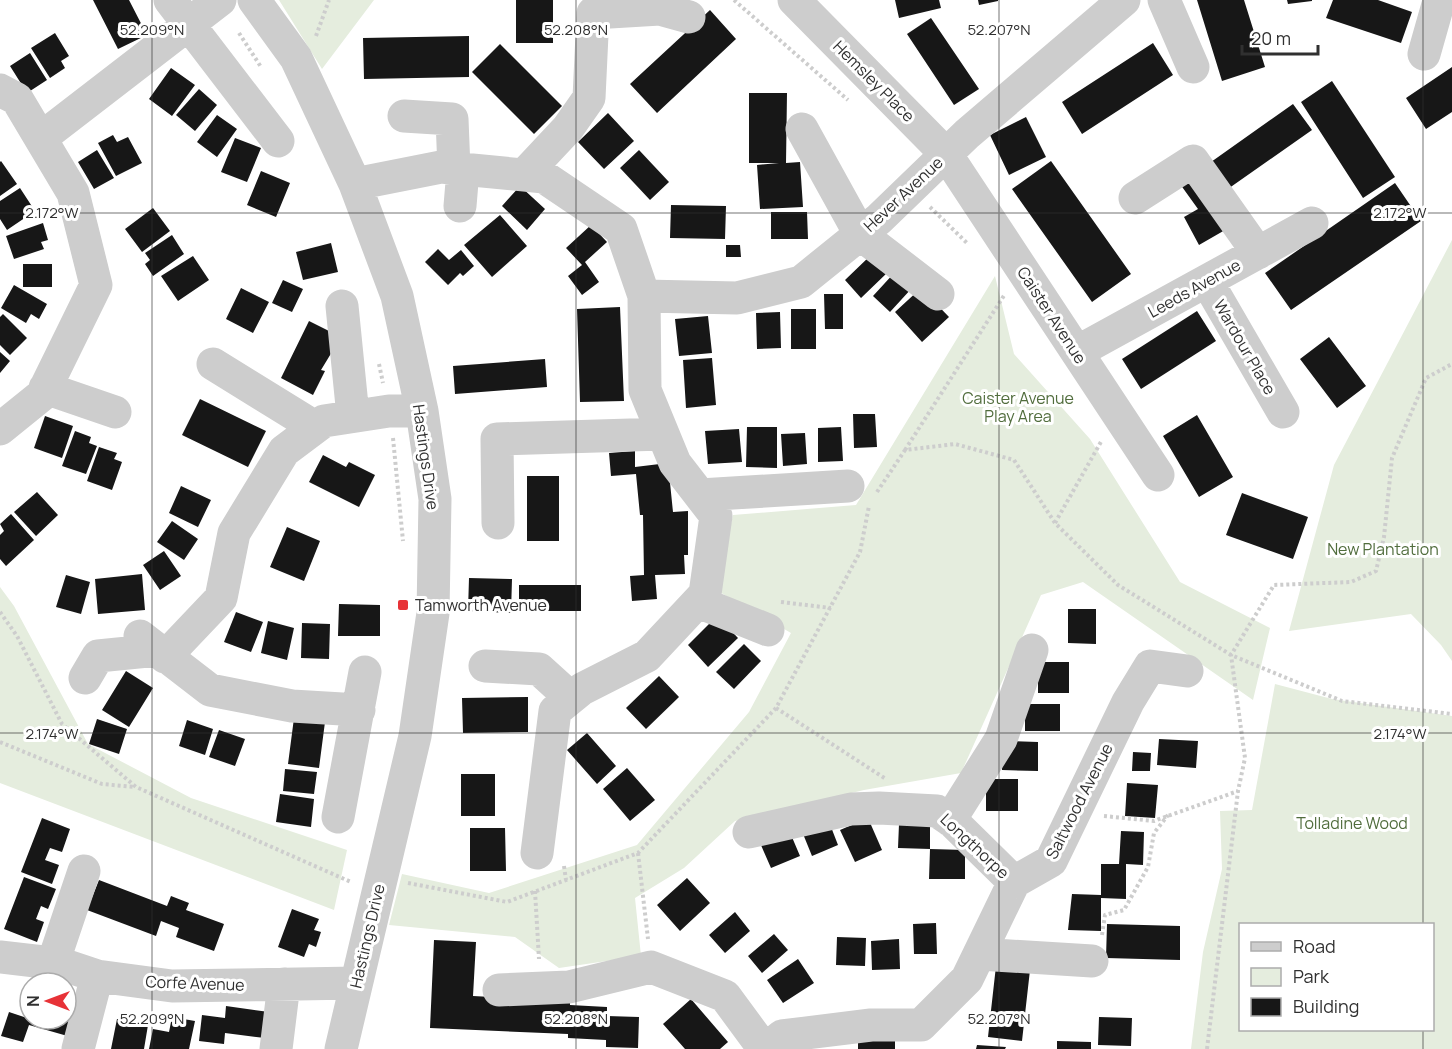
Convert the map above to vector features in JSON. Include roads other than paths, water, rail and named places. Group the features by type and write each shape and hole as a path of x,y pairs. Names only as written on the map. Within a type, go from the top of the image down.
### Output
{"street":[{"path":"41,138 179,12 220,0"},
{"name":"Hastings Drive","path":"254,0 296,58 355,184 397,296 422,411 435,499 433,613 415,736 341,1049"},
{"name":"Hever Avenue","path":"644,296 737,298 801,282 860,234 946,154 1125,0"},
{"path":"1164,0 1193,67"},
{"path":"1424,54 1444,3"},
{"name":"Hemsley Place","path":"798,4 946,154"},
{"path":"524,175 568,128 589,98 593,13 660,9 689,17"},
{"path":"179,12 278,141"},
{"path":"0,90 17,99 73,193 96,285 42,394 0,429"},
{"path":"404,116 452,119 460,206"},
{"path":"802,129 860,234 938,294"},
{"name":"Caister Avenue","path":"946,154 1158,476"},
{"path":"1135,198 1192,160 1258,253"},
{"path":"355,184 441,167 544,177 621,229 644,296 645,390 675,463 716,516 705,594 646,656 582,689 555,711 537,853"},
{"name":"Leeds Avenue","path":"1077,352 1312,223"},
{"name":"Wardour Place","path":"1207,280 1283,412"},
{"path":"342,306 353,416"},
{"path":"213,364 315,427"},
{"path":"45,388 115,412"},
{"path":"85,678 98,656 154,648 221,598 234,533 284,451 324,421 389,411 422,411"},
{"path":"498,523 497,439 663,434"},
{"path":"700,495 848,486"},
{"path":"698,602 768,630"},
{"path":"154,648 210,690 292,706 359,710"},
{"path":"749,832 851,809 879,808 943,815 1001,739 1032,650"},
{"path":"485,666 539,669 571,698"},
{"name":"Saltwood Avenue","path":"1014,882 1051,861 1077,813 1128,702 1150,666 1187,671"},
{"path":"338,817 365,672"},
{"name":"Longthorpe","path":"943,815 1014,882"},
{"path":"53,963 84,871"},
{"path":"499,990 569,987 651,967 725,996 765,1049 783,1036 871,1025 924,1037 967,979 1014,882"},
{"path":"979,954 1092,948"},
{"name":"Corfe Avenue","path":"0,957 53,963 97,976 172,986 356,983"},
{"path":"78,1049 97,976"},
{"path":"276,1049 284,984"}],"place":[{"name":"Tamworth Avenue","path":"403,605"}],"park label":[{"name":"Caister Avenue Play Area","path":"1018,407"},
{"name":"New Plantation","path":"1383,549"},
{"name":"Tolladine Wood","path":"1352,823"}]}
